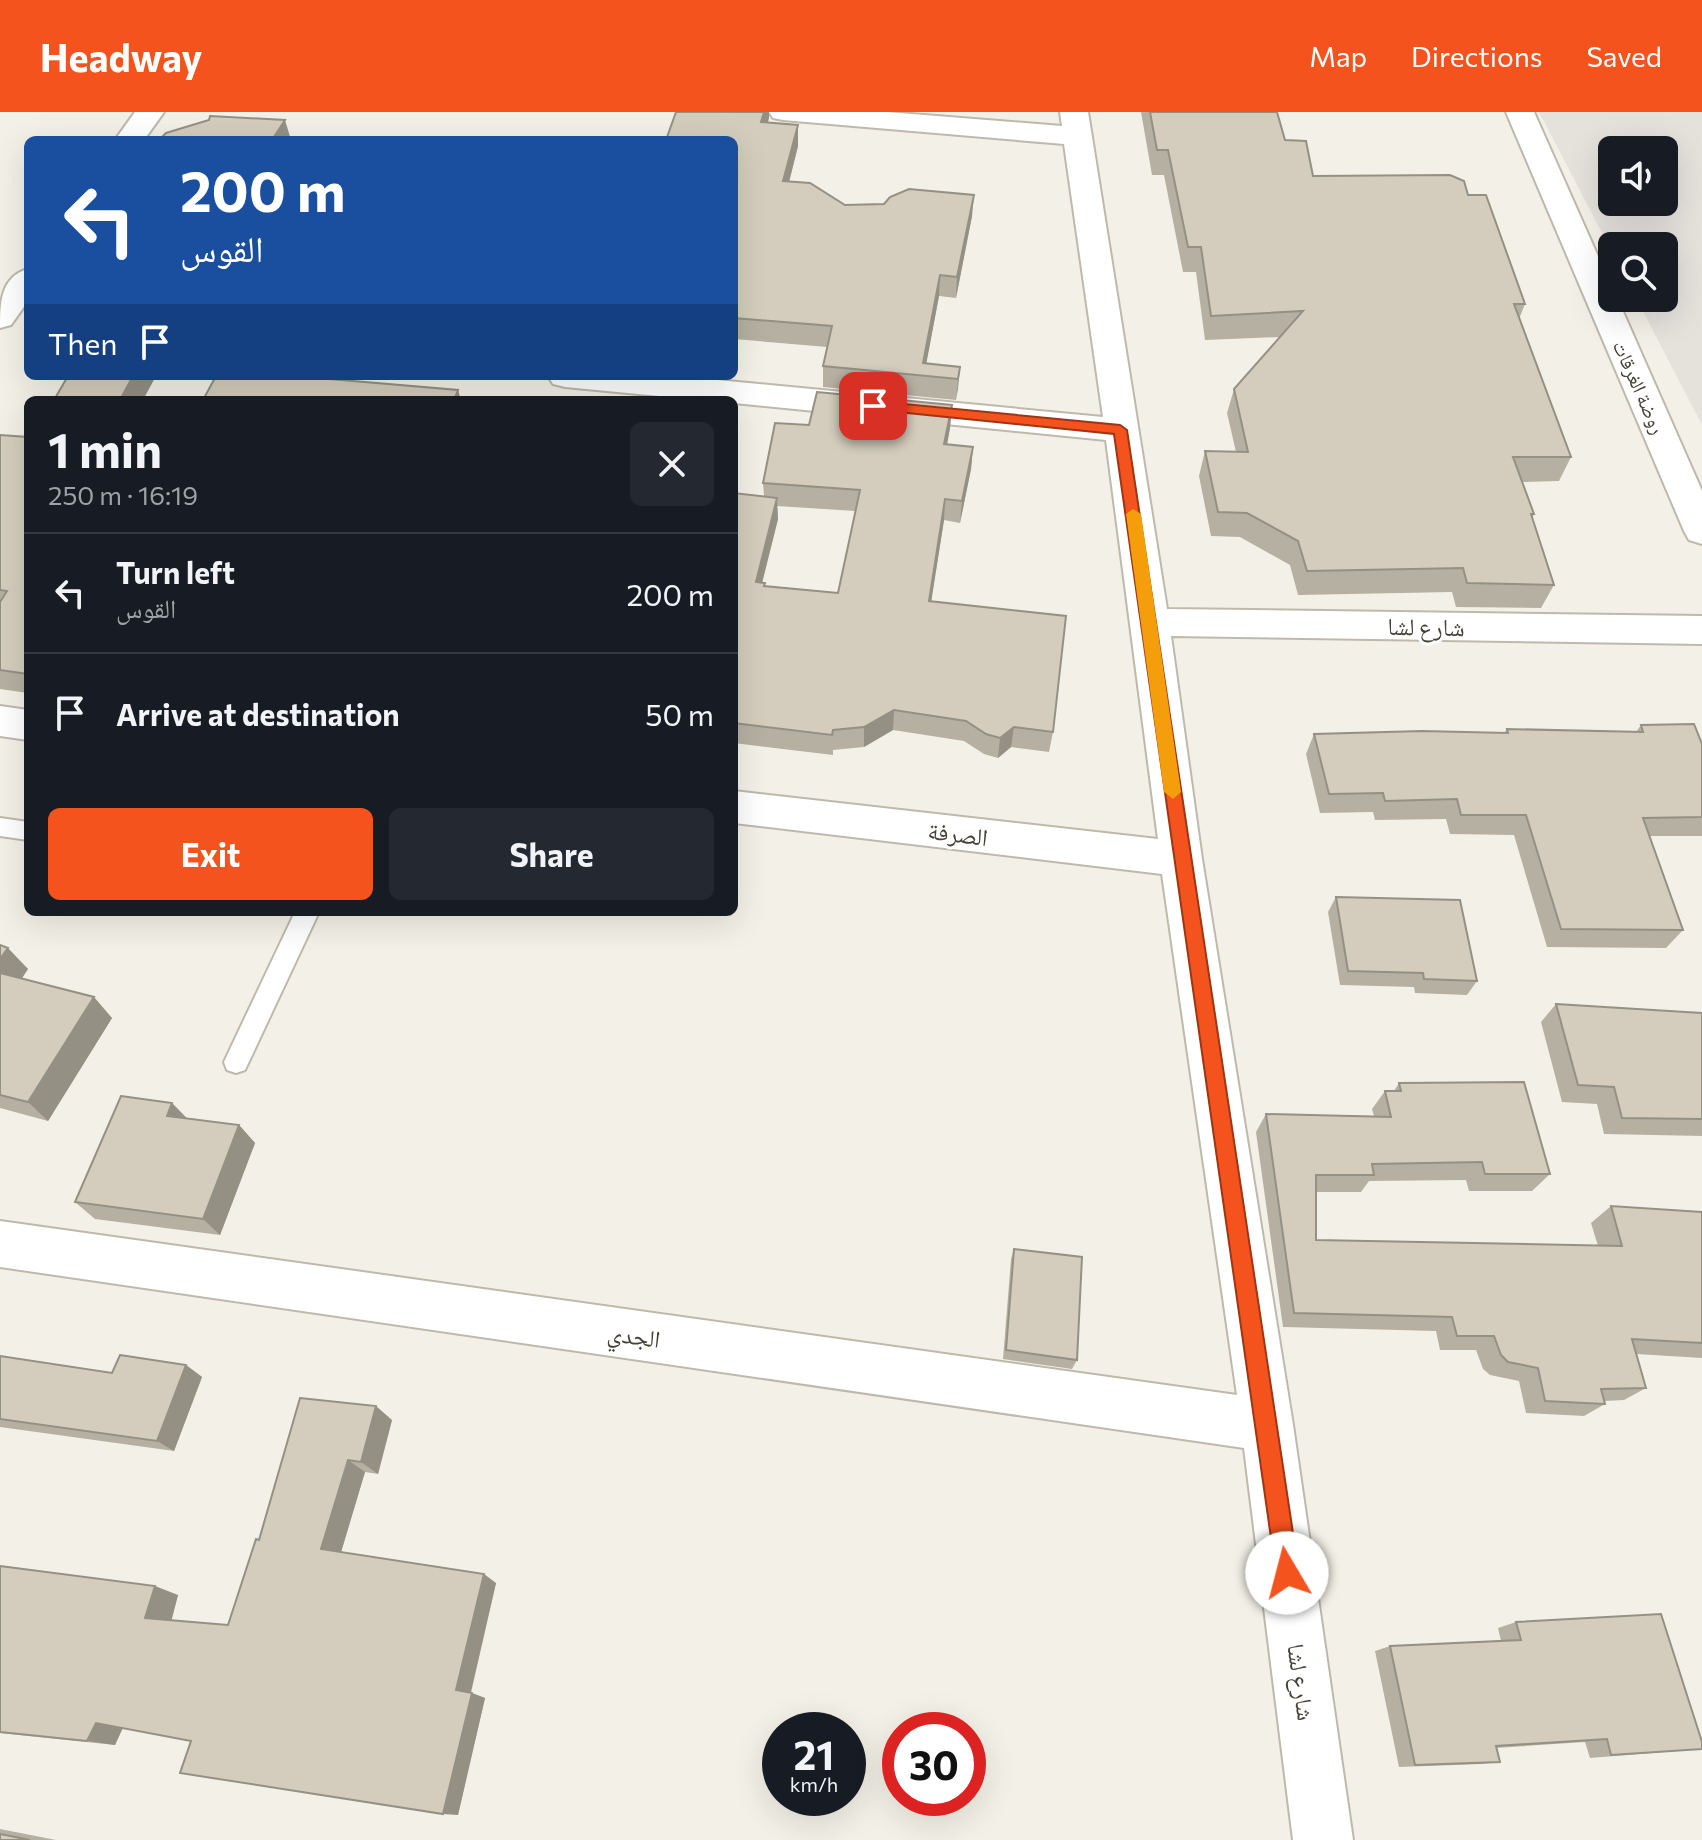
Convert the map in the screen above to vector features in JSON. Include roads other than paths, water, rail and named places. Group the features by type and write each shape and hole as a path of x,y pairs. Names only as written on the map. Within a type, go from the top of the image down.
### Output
{"street":[{"path":"132,136 150,112"},
{"path":"783,112 1076,124"},
{"name":"روضة الغرقات","path":"1520,112 1702,531"},
{"name":"شارع لشا","path":"1076,124 1150,622 1181,859 1267,1425 1323,1840"},
{"path":"24,285 0,320 24,323"},
{"path":"606,380 1120,430"},
{"name":"شارع لشا","path":"1150,622 1702,630"},
{"path":"0,721 24,724"},
{"name":"الصرفة","path":"738,807 1181,859"},
{"name":"الجدي","path":"0,1244 1267,1425"}],"lane":[{"path":"0,827 24,830"},
{"path":"236,1062 305,916"}]}
